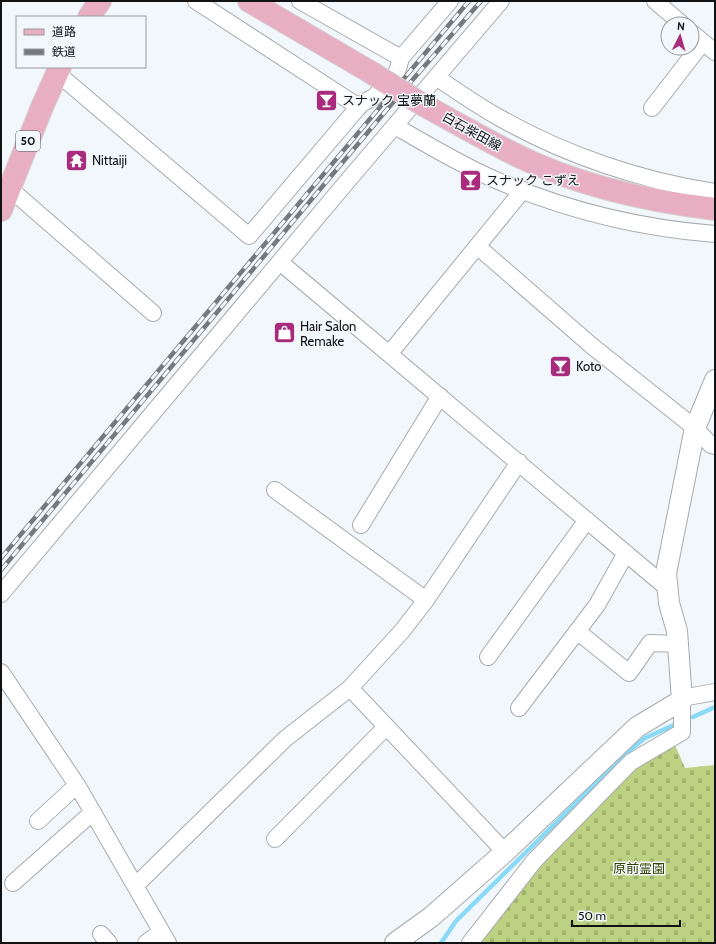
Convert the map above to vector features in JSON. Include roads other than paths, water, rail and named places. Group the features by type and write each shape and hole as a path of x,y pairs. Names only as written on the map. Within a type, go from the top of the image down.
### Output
{"main road":[{"path":"90,16 100,1"},
{"name":"白石柴田線","path":"249,1 420,103 515,154 572,178 639,198 715,209"},
{"name":"50","path":"1,210 5,185 59,70"}],"street":[{"path":"196,1 359,107"},
{"path":"300,1 402,58"},
{"path":"59,70 249,236 359,107 374,97 397,72 402,58 450,1"},
{"path":"1,594 501,1"},
{"path":"655,1 673,16"},
{"path":"652,108 703,42"},
{"path":"436,77 501,118 570,151 599,162 653,178 715,192"},
{"path":"395,126 439,152 489,177 569,206 663,228 715,234"},
{"path":"5,185 153,313"},
{"path":"390,353 523,190"},
{"path":"477,246 592,346 695,428 715,446"},
{"path":"280,263 390,353 666,587"},
{"path":"470,943 534,861 631,762 682,732 682,700 677,631 666,587 669,553 695,428 715,380"},
{"path":"361,525 440,396"},
{"path":"135,886 285,738 350,688 402,631 426,600 518,462"},
{"path":"275,490 426,600"},
{"path":"488,657 587,520"},
{"path":"519,708 597,605 626,553"},
{"path":"577,631 629,673 650,643 678,644"},
{"path":"1,672 77,785 165,937 146,943"},
{"path":"350,688 505,852"},
{"path":"394,943 431,917 505,852 637,727 687,697 715,692"},
{"path":"275,839 386,727"},
{"path":"38,820 77,785"},
{"path":"13,882 93,812"}],"waterway":[{"path":"693,717 715,707"},
{"path":"441,943 456,921 630,750 645,738 674,725"}],"railway":[{"path":"1,558 469,1"},
{"path":"1,570 389,107 481,1"}],"place":[{"name":"スナック 宝夢蘭","path":"327,100"},
{"name":"Nittaiji","path":"76,160"},
{"name":"スナック こずえ","path":"470,180"},
{"name":"Hair Salon Remake","path":"285,333"},
{"name":"Koto","path":"561,366"}],"park label":[{"name":"原前霊園","path":"639,868"}]}
